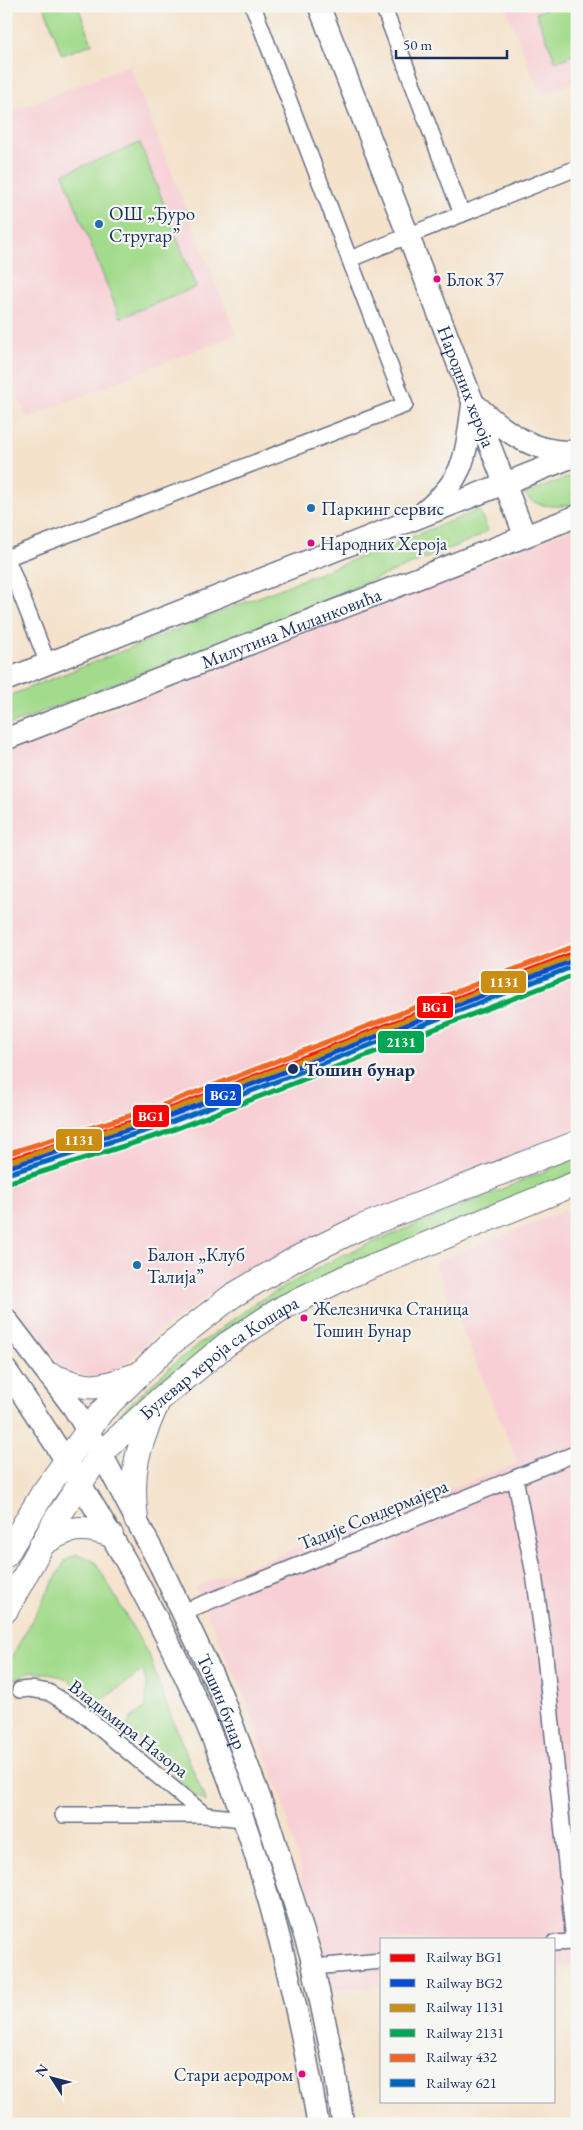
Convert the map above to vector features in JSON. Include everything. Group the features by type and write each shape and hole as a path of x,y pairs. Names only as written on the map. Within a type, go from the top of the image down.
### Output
{"main road":[{"name":"Булевар хероја са Кошара","path":"6,1555 43,1493 87,1429 137,1375 170,1344 232,1296 297,1258 359,1228 577,1143"},
{"name":"Булевар хероја са Кошара","path":"6,1610 41,1545 80,1482 101,1453 159,1400 227,1344 284,1306 346,1277 577,1183"},
{"path":"50,1376 85,1387 102,1387 137,1375"},
{"path":"136,1519 133,1498 133,1472 137,1454 159,1400"},
{"path":"41,1545 59,1533 81,1528 96,1529 111,1534"}],"street":[{"path":"48,664 6,557 405,405 253,6"},
{"name":"Народних хероја","path":"319,6 525,536"},
{"path":"383,6 462,214"},
{"path":"350,259 577,168"},
{"path":"473,402 508,432 530,444 565,452 577,451"},
{"path":"413,520 449,488 462,466 473,402"},
{"path":"6,680 577,455"},
{"name":"Милутина Миланковића","path":"6,739 577,516"},
{"name":"Тошин бунар","path":"6,1319 50,1376 87,1429 101,1453 183,1612 221,1694 268,1820 313,1967 334,2065 343,2124"},
{"name":"Тошин бунар","path":"6,1370 66,1458 146,1596 182,1669 223,1764 243,1819 290,1977 308,2056 318,2124"},
{"name":"Тадије Сондермајера","path":"183,1612 577,1453"},
{"path":"515,1478 534,1574 544,1646 574,1942 556,1943"},
{"name":"Владимира Назора","path":"20,1690 30,1689 48,1692 78,1710 205,1815"},
{"path":"63,1815 205,1815 243,1819"},
{"path":"313,1967 380,1961"}],"shaded area":[{"path":"505,6 577,6 577,81 541,95"},
{"name":"ОШ „Ђуро Стругар”","path":"129,65 236,334 27,418 6,365 6,114"},
{"path":"577,527 577,1142 350,1228 237,1274 162,1329 109,1378 66,1373 6,1301 6,751"},
{"path":"577,1206 577,1965 556,1967 556,1938 380,1938 380,1986 331,1991 283,1802 245,1697 195,1587 518,1463 434,1262"}],"green space":[{"path":"44,6 78,6 92,44 62,55"},
{"path":"553,6 577,6 577,53 556,62 536,13"},
{"path":"140,143 196,287 120,318 63,174"},
{"path":"577,474 577,503 564,506 548,506 528,499 525,494"},
{"path":"479,510 488,530 478,537 325,601 6,726 6,697"},
{"path":"577,1158 577,1176 335,1274 126,1423 119,1414 178,1360 254,1304 338,1257"},
{"path":"77,1554 96,1563 149,1656 206,1802 194,1795 127,1727 131,1718 145,1708 147,1689 143,1670 101,1701 63,1677 31,1671 15,1680 6,1694 6,1667 65,1561"}],"rail line":[{"name":"432","path":"6,1154 155,1108 575,946"},
{"name":"BG1","path":"6,1161 157,1114 577,952"},
{"name":"1131","path":"6,1163 156,1116 575,955"},
{"name":"BG2","path":"8,1167 159,1120 577,959"},
{"name":"621","path":"10,1173 161,1126 577,965"},
{"name":"2131","path":"10,1182 162,1134 577,974"}],"place":[{"name":"ОШ „Ђуро Стругар”","path":"99,224"},
{"name":"Блок 37","path":"437,279"},
{"name":"Паркинг сервис","path":"311,508"},
{"name":"Народних Хероја","path":"311,543"},
{"name":"Тошин бунар","path":"293,1069"},
{"name":"Балон „Клуб Талија”","path":"137,1265"},
{"name":"Железничка Станица Тошин Бунар","path":"304,1318"},
{"name":"Стари аеродром","path":"302,2074"}]}
